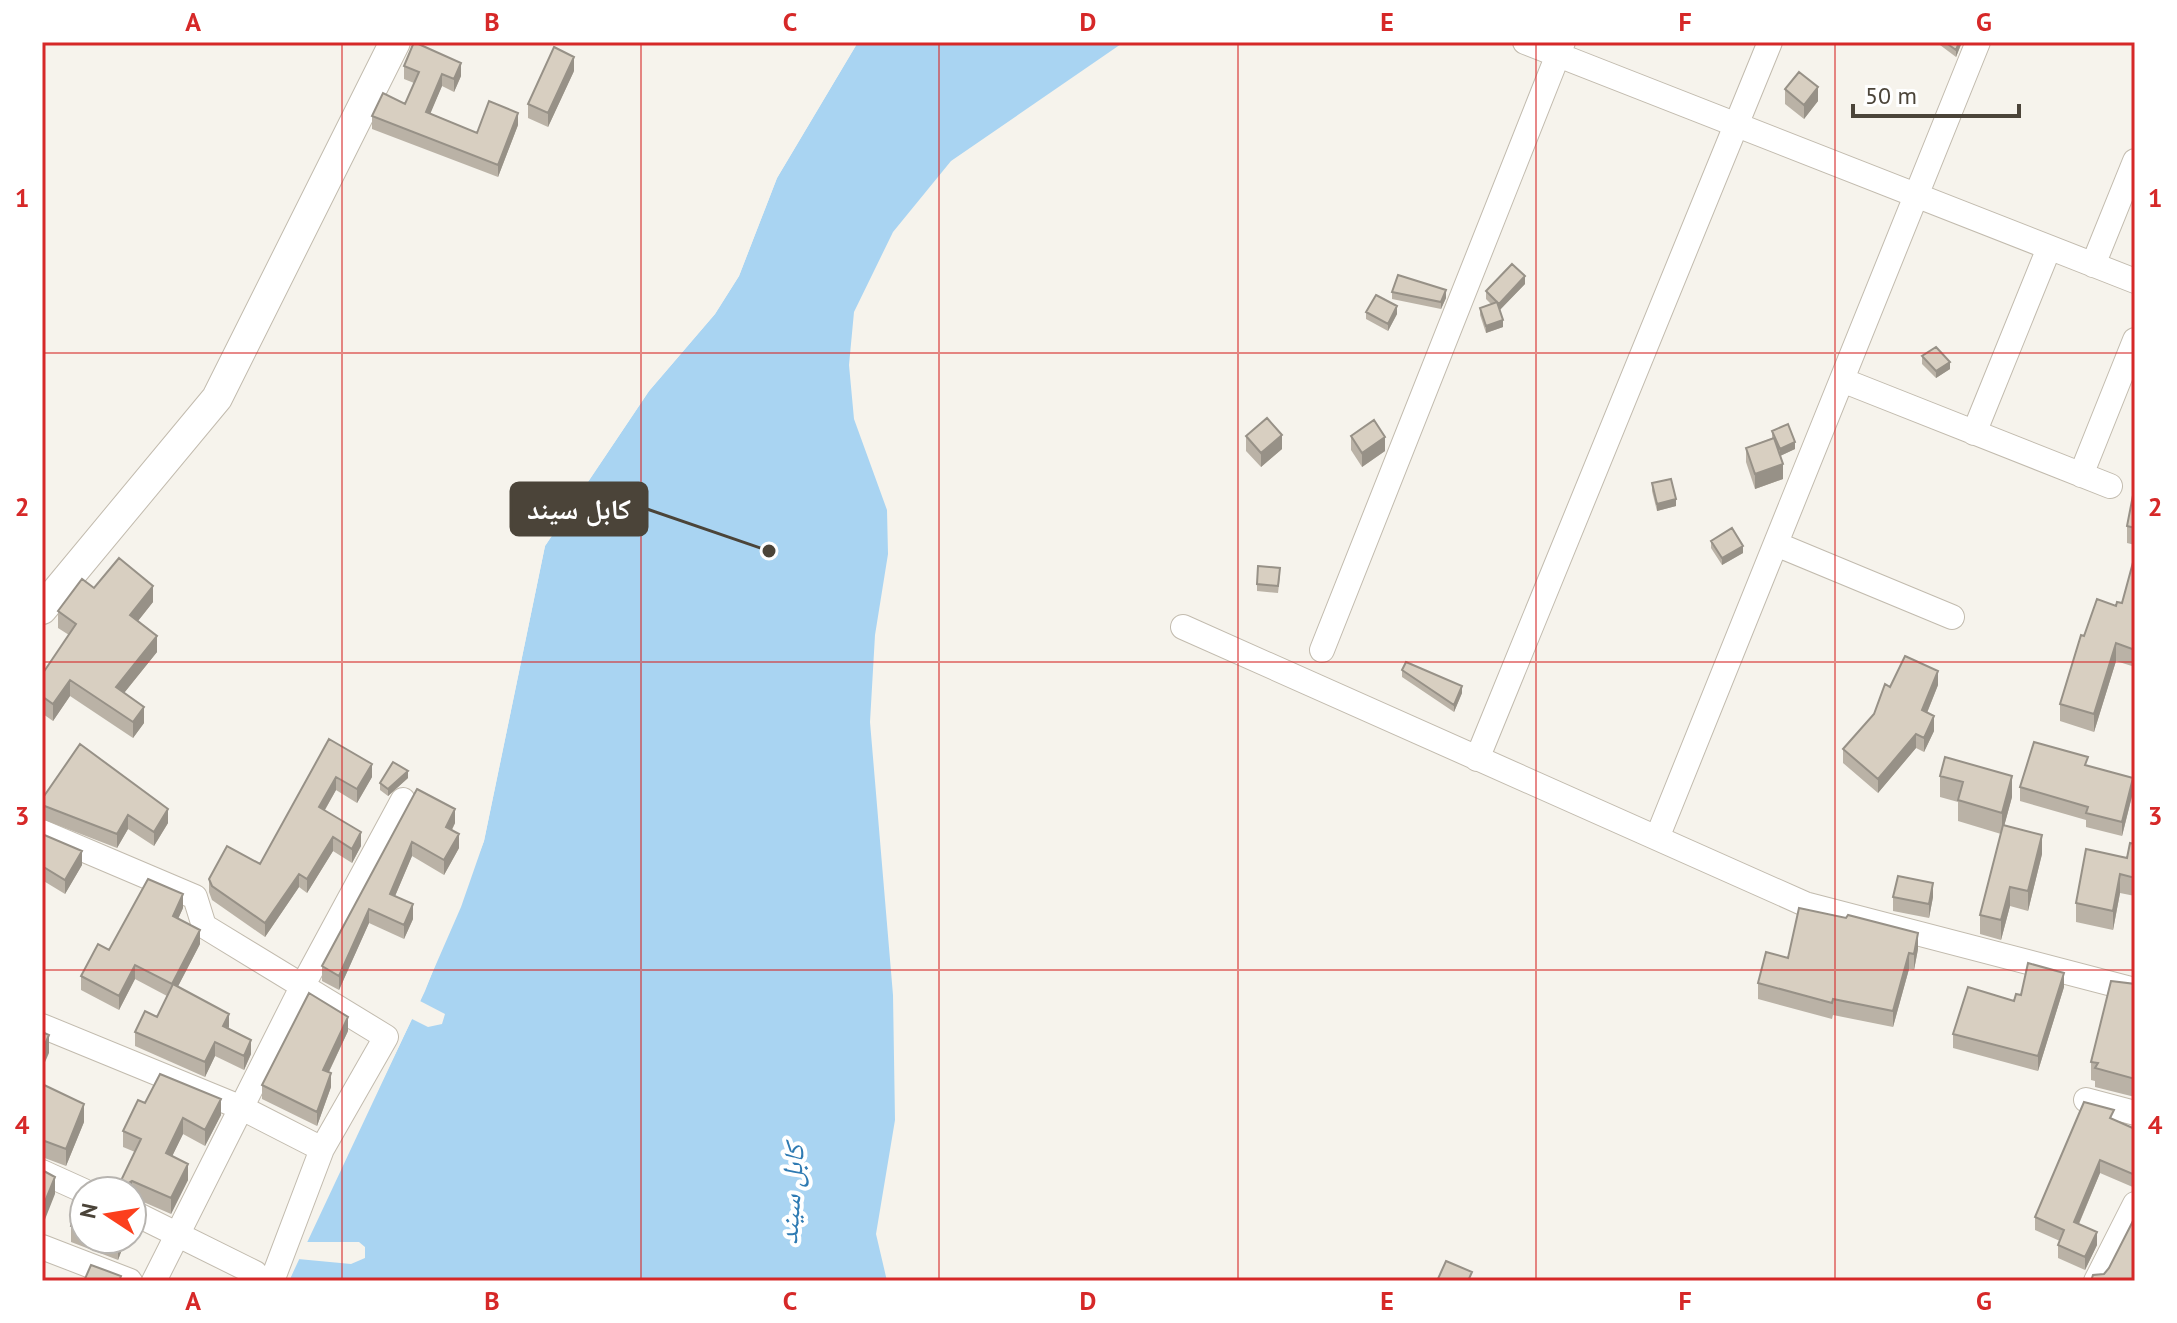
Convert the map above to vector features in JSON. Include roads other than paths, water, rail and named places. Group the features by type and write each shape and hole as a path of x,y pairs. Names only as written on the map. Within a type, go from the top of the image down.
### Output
{"street":[{"path":"42,609 217,398 395,42"},
{"path":"1525,42 1561,49 1736,125 2135,281"},
{"path":"1477,759 1770,42"},
{"path":"1657,838 1978,42"},
{"path":"1322,650 1561,49"},
{"path":"2093,265 2135,161"},
{"path":"1974,433 2049,248"},
{"path":"2081,475 2135,340"},
{"path":"1842,380 2110,486"},
{"path":"1776,544 1952,617"},
{"path":"1183,627 1805,904 2135,990"},
{"path":"154,1281 303,985 403,800"},
{"path":"42,832 195,897 204,926 386,1037 322,1149 264,1277 148,1219"},
{"path":"42,1026 242,1108 322,1149"},
{"path":"2086,1100 2135,1113"},
{"path":"42,1172 68,1184"},
{"path":"2096,1281 2135,1204"},
{"path":"42,1247 130,1281"}],"water":[{"path":"858,42 1124,42 951,161 893,232 854,312 849,365 854,419 887,510 888,554 875,635 870,722 893,995 895,1120 876,1234 887,1281 289,1281 425,991 484,841 545,546 649,391 715,314 739,276 777,178"}],"place":[{"name":"کابل سيند","path":"769,551"}]}
